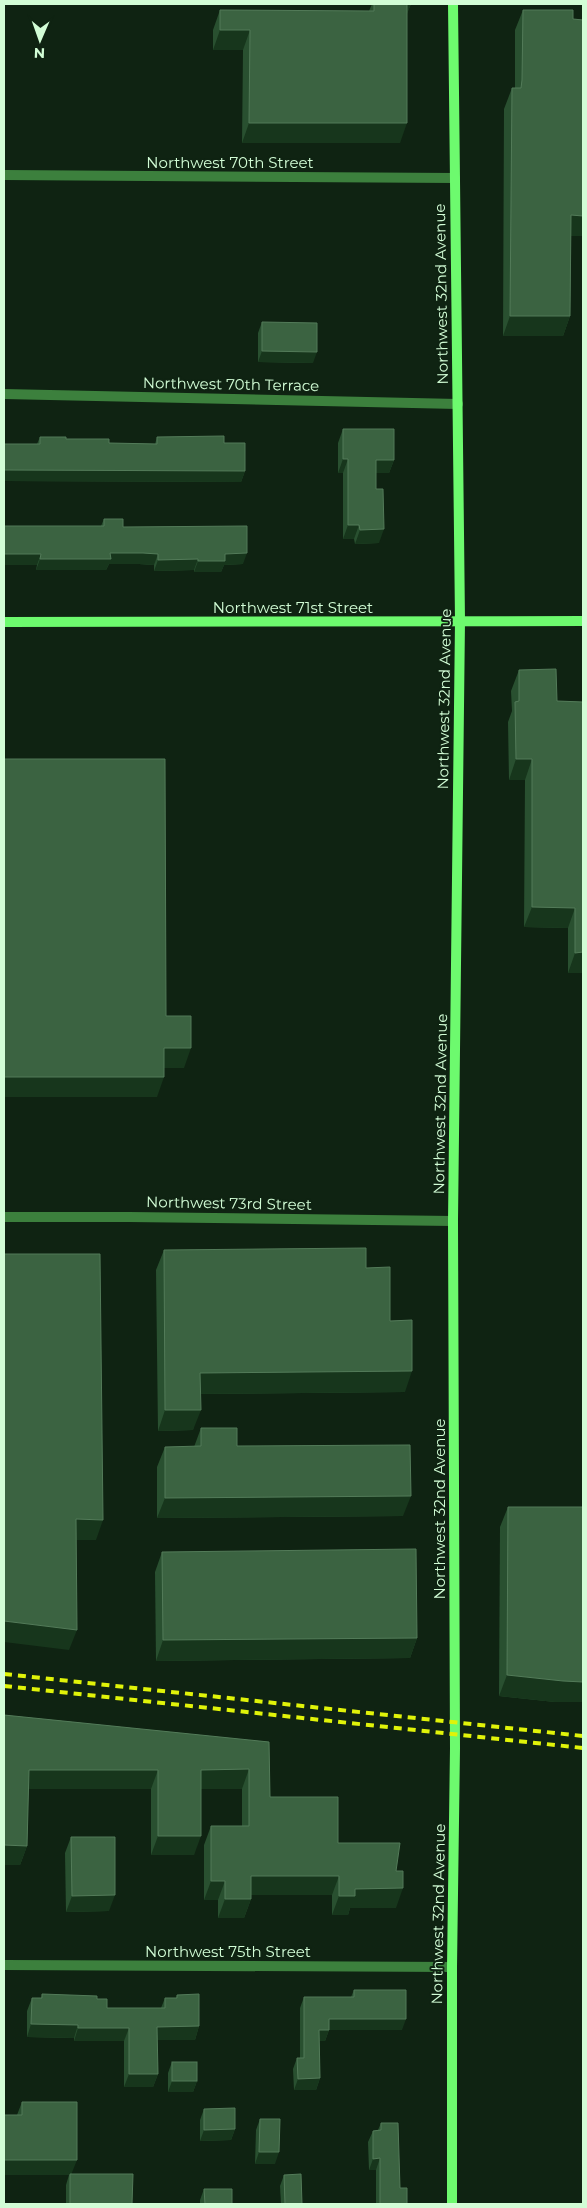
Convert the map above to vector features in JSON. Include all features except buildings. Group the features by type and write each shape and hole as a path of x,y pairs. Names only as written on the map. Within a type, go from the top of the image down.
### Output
{"main road":[{"name":"Northwest 32nd Avenue","path":"452,2204 452,1967 455,1756 453,1221 460,621 453,4"},
{"name":"Northwest 71st Street","path":"4,622 583,621"}],"street":[{"name":"Northwest 70th Street","path":"4,175 455,178"},
{"name":"Northwest 70th Terrace","path":"4,394 458,404"},
{"name":"Northwest 73rd Street","path":"4,1217 453,1221"},
{"name":"Northwest 75th Street","path":"4,1965 452,1967"}],"railway":[{"path":"4,1674 583,1736"},
{"path":"4,1686 583,1748"}]}
